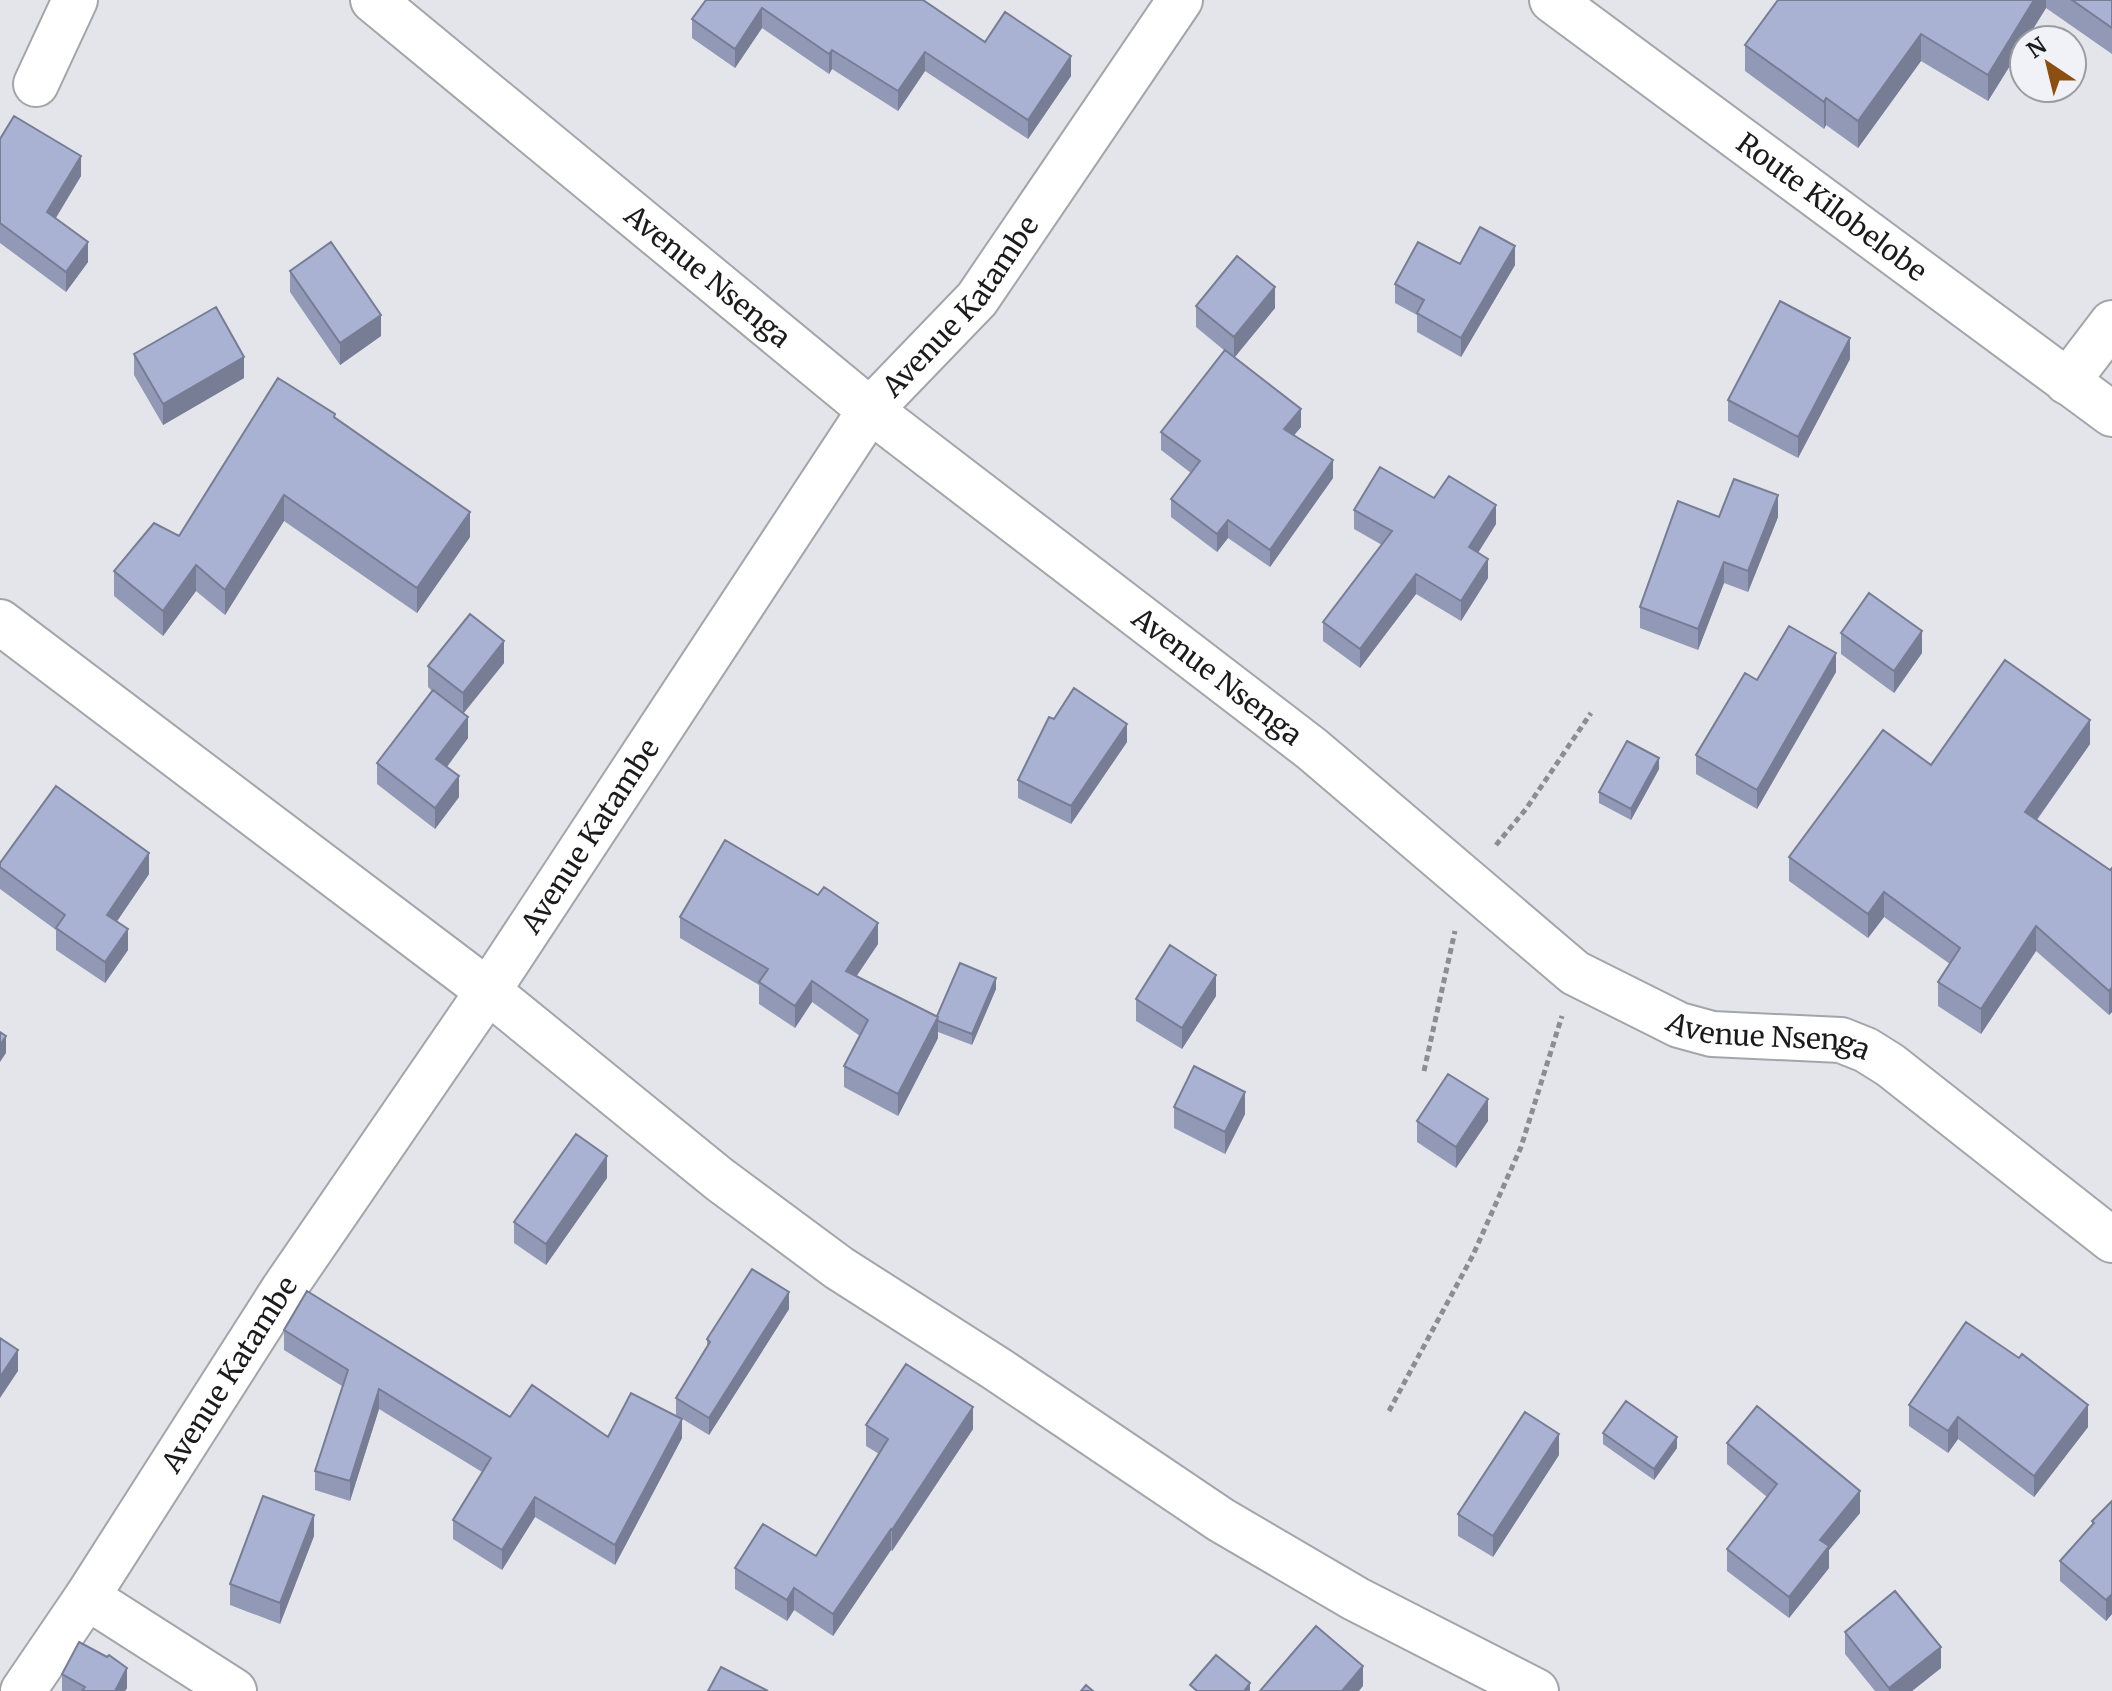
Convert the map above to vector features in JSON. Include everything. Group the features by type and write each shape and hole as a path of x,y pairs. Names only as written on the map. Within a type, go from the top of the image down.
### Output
{"street":[{"path":"36,84 75,0"},
{"name":"Avenue Nsenga","path":"373,0 870,410 1312,749 1575,973 1679,1025 1712,1034 1841,1040 1866,1050 1890,1065 2112,1240"},
{"name":"Avenue Katambe","path":"23,1691 87,1597 283,1290 488,991 870,410 977,299 1180,0"},
{"name":"Route Kilobelobe","path":"1558,2 2112,414"},
{"path":"2067,382 2112,323"},
{"path":"7,637 488,991 719,1179 839,1268 997,1369 1221,1520 1356,1599 1536,1691"},
{"path":"87,1597 234,1691"}],"path":[{"path":"1424,1071 1467,879 1526,809 1591,713"},
{"path":"1389,1411 1473,1255 1521,1147 1575,973"}],"building":[{"path":"706,0 923,0 985,42 1005,12 1071,56 1028,120 925,52 898,91 832,50 829,54 762,8 735,49 692,19"},
{"path":"1778,0 2034,0 2019,24 2008,24 2008,42 1988,75 1921,34 1858,121 1826,98 1824,102 1745,45"},
{"path":"2072,0 2112,0 2112,28"},
{"path":"14,116 81,156 47,212 88,242 66,272 0,223 0,139"},
{"path":"1480,227 1515,246 1461,338 1417,313 1424,300 1395,284 1418,242 1460,264"},
{"path":"331,242 381,315 340,343 290,271"},
{"path":"1237,256 1275,287 1234,337 1196,306"},
{"path":"1780,301 1850,338 1798,437 1728,400"},
{"path":"216,307 244,357 163,404 134,354"},
{"path":"1225,350 1301,409 1284,429 1333,460 1270,550 1228,520 1217,534 1171,499 1200,461 1161,432"},
{"path":"278,378 335,414 334,417 470,512 417,588 284,495 225,590 196,565 163,611 114,571 154,523 179,536"},
{"path":"1380,467 1434,498 1449,476 1496,505 1469,547 1488,559 1461,601 1416,574 1360,649 1323,622 1392,531 1354,510"},
{"path":"1734,479 1778,495 1748,571 1724,562 1698,629 1640,607 1678,501 1719,517"},
{"path":"1869,593 1922,631 1894,671 1841,633"},
{"path":"470,614 504,641 463,693 428,666"},
{"path":"1789,626 1836,653 1757,790 1696,755 1745,673 1757,680"},
{"path":"2005,660 2090,720 2025,812 2110,870 2112,868 2112,987 2109,991 2036,926 1981,1009 1938,982 1960,948 1884,892 1868,914 1789,857 1883,730 1931,765"},
{"path":"1074,688 1127,724 1071,806 1018,780 1049,717 1054,719"},
{"path":"433,690 468,717 436,759 459,776 435,808 377,763"},
{"path":"1627,741 1659,758 1631,809 1599,792"},
{"path":"56,786 149,853 107,915 128,929 105,962 56,928 65,915 0,867"},
{"path":"725,840 818,895 824,887 878,923 846,971 938,1017 898,1094 844,1066 868,1020 812,981 795,1006 759,982 768,969 680,917"},
{"path":"1170,945 1216,975 1182,1028 1136,999"},
{"path":"960,963 996,978 972,1034 938,1021 937,1016"},
{"path":"1194,1066 1245,1092 1225,1132 1174,1107"},
{"path":"1448,1074 1488,1099 1456,1147 1417,1121"},
{"path":"576,1134 607,1156 546,1244 514,1222"},
{"path":"752,1269 789,1292 709,1418 676,1398 710,1342 707,1339"},
{"path":"307,1291 510,1417 532,1385 608,1437 631,1393 682,1419 615,1545 535,1497 502,1550 453,1520 491,1458 379,1389 350,1481 315,1471 348,1370 284,1330"},
{"path":"1966,1322 2019,1358 2022,1354 2088,1405 2034,1476 1958,1417 1948,1431 1909,1405"},
{"path":"0,1338 18,1350 0,1377"},
{"path":"906,1364 973,1407 833,1614 794,1588 787,1600 735,1568 763,1524 816,1556 888,1439 866,1425"},
{"path":"1626,1401 1677,1437 1654,1469 1603,1433"},
{"path":"1757,1406 1860,1491 1820,1540 1829,1546 1789,1597 1727,1549 1777,1484 1727,1443"},
{"path":"1525,1412 1559,1434 1493,1536 1458,1514"},
{"path":"263,1496 314,1515 280,1603 230,1584"},
{"path":"2112,1501 2112,1594 2106,1600 2060,1561"},
{"path":"1895,1591 1941,1647 1889,1688 1845,1632"},
{"path":"1316,1626 1363,1666 1342,1691 1260,1691"},
{"path":"79,1642 107,1657 109,1655 127,1668 115,1691 82,1691 85,1687 62,1674"},
{"path":"1216,1655 1250,1683 1244,1691 1197,1691 1190,1685"},
{"path":"721,1667 768,1691 708,1691"}]}
